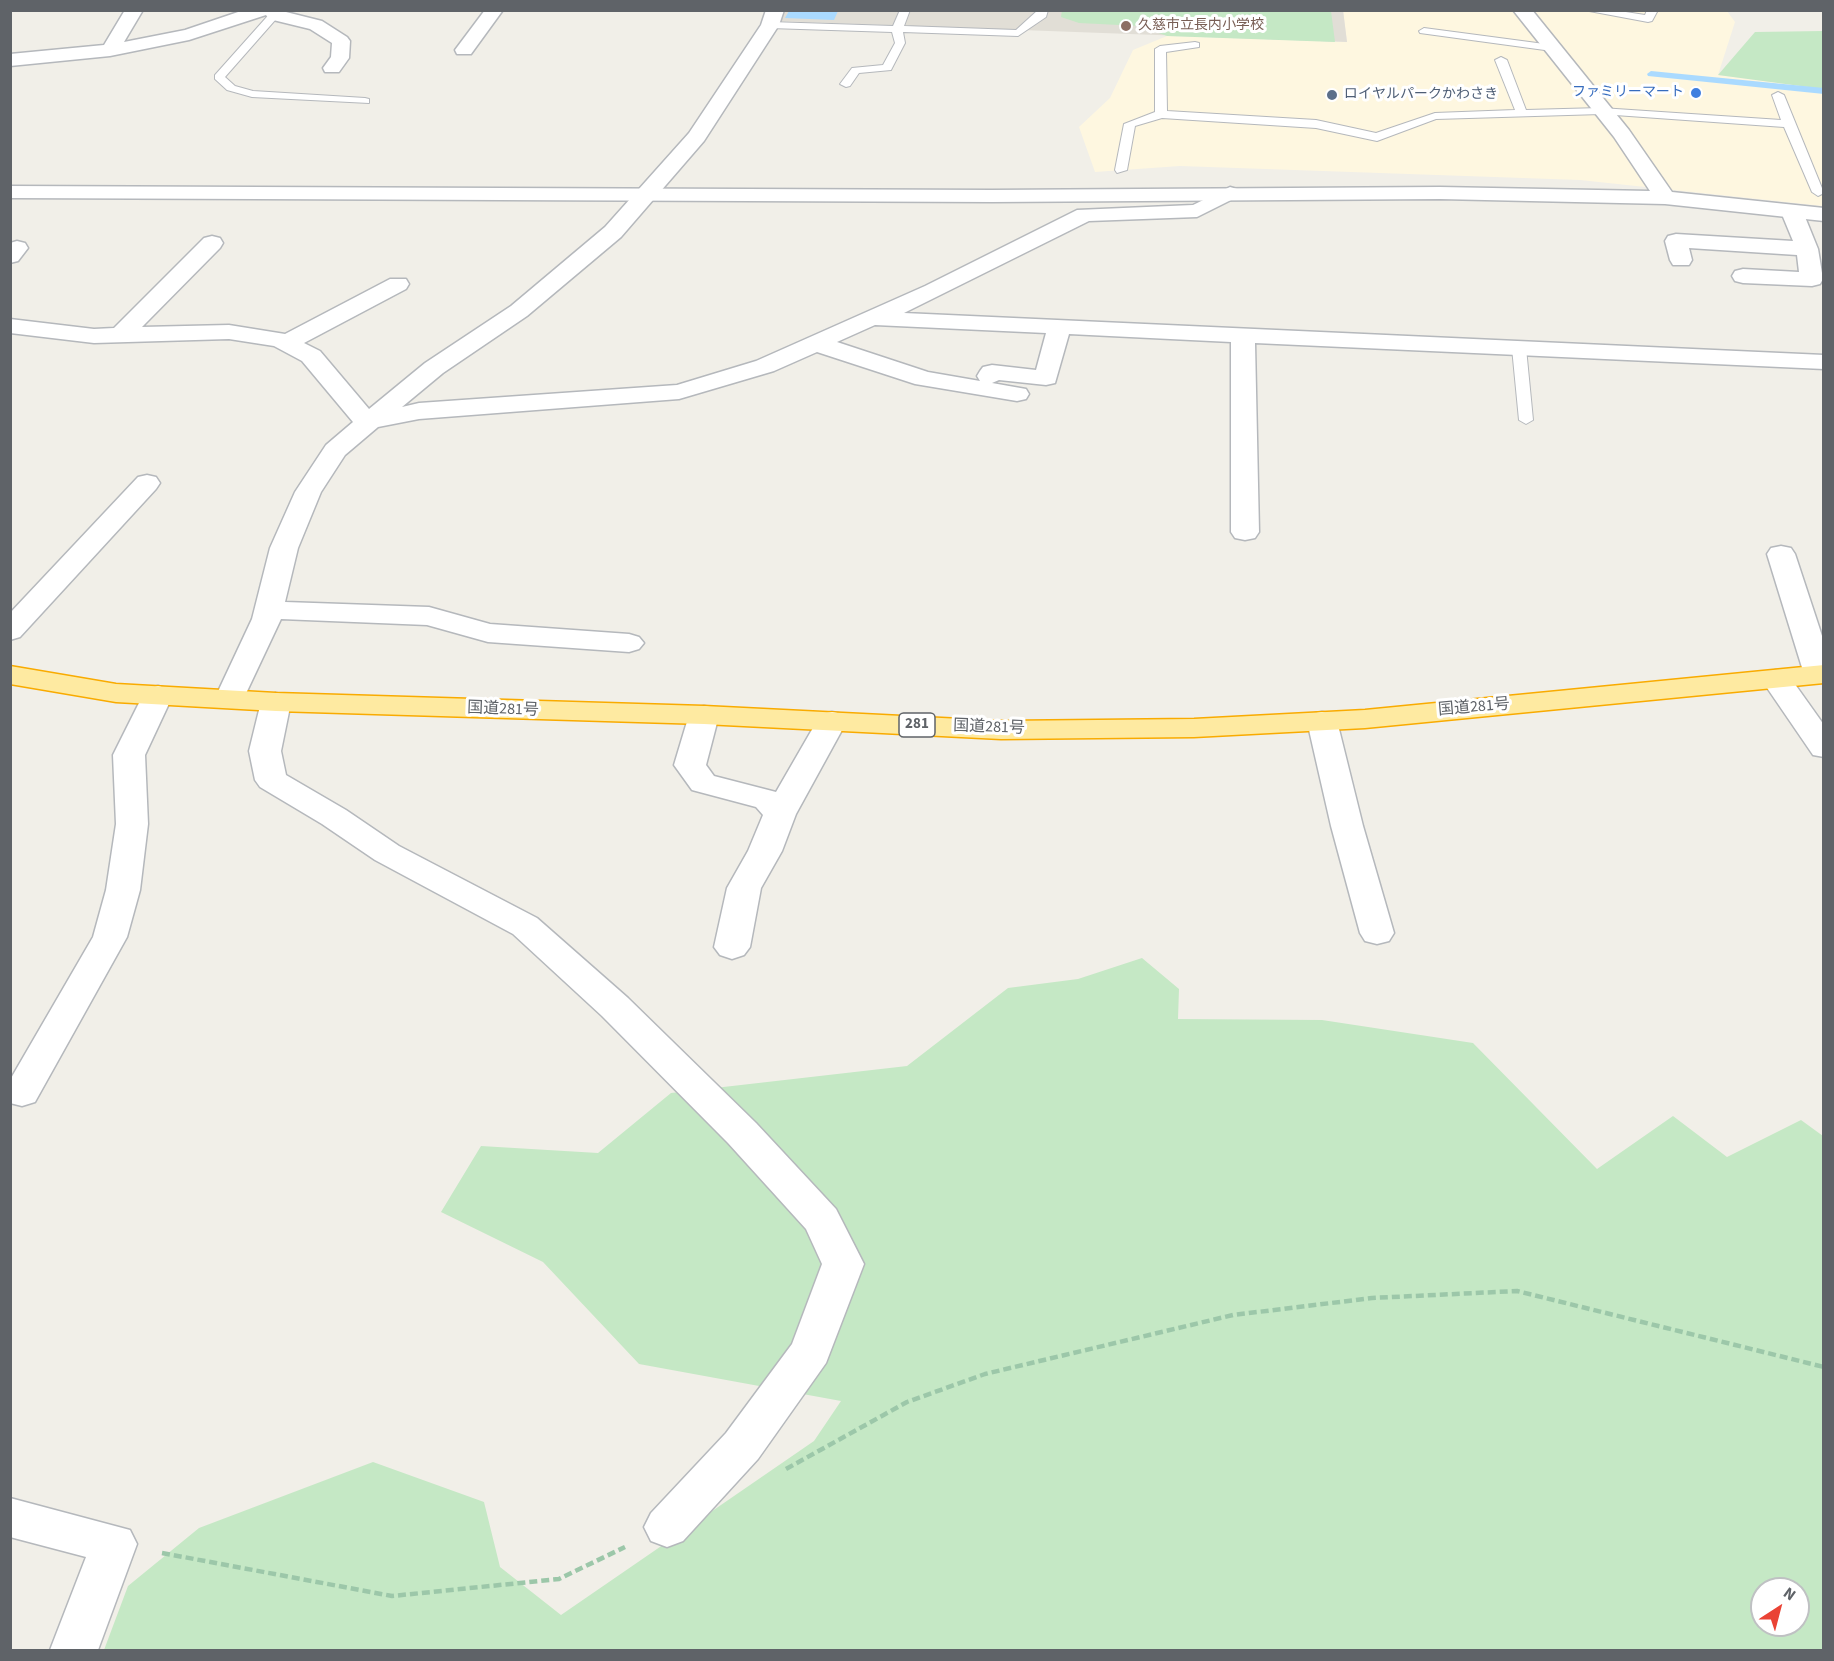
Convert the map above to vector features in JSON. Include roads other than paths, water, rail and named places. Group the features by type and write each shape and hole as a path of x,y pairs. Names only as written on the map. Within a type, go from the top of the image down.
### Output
{"highway":[{"name":"国道281号","path":"10,675 116,693 276,702 704,715 1001,730 1194,728 1322,721 1821,674"}],"street":[{"path":"110,50 134,10"},
{"path":"464,50 494,10"},
{"path":"1522,10 1622,134 1665,198"},
{"path":"10,60 110,50 189,35 272,12 316,25 341,41 340,58 332,68"},
{"path":"230,698 269,610 284,548 308,492 335,450 434,368 519,311 613,232 697,136 772,18"},
{"path":"10,192 644,195 1440,193 1665,198 1824,215"},
{"path":"367,422 419,411 679,392 765,366 1015,252 1085,215 1197,211 1230,193"},
{"path":"1743,276 1812,279 1807,249 1792,212"},
{"path":"1681,260 1676,241 1807,249"},
{"path":"121,335 212,243"},
{"path":"286,343 398,284"},
{"path":"868,318 1824,362"},
{"path":"10,326 94,336 229,332 286,343 311,356 367,422"},
{"path":"982,388 992,372 1046,378 1059,327"},
{"path":"1243,335 1245,532"},
{"path":"816,343 924,380 1017,394"},
{"path":"10,631 147,483"},
{"path":"1781,554 1821,674"},
{"path":"269,610 429,616 488,633 629,643"},
{"path":"1776,679 1824,748"},
{"path":"22,1093 110,937 123,890 132,824 129,755 158,695"},
{"path":"276,702 265,751 271,780 334,816 387,853 525,926 615,1007 742,1133 822,1220 843,1264 811,1351 742,1446 667,1527"},
{"path":"704,715 690,765 703,783 768,800 780,814"},
{"path":"732,947 744,888 765,851 780,814 832,721"},
{"path":"1322,721 1347,826 1377,933"},
{"path":"10,1517 114,1544 74,1650"}],"lane":[{"path":"846,84 856,70 887,68 900,43 897,29 905,10"},
{"path":"772,18 897,29 1018,33 1042,15 1043,10"},
{"path":"1588,10 1648,18 1653,10"},
{"path":"272,12 219,76 231,88 252,94 365,101"},
{"path":"1424,31 1552,48"},
{"path":"1161,114 1160,49 1195,45"},
{"path":"1501,60 1522,113"},
{"path":"1778,95 1788,124 1818,192"},
{"path":"1120,170 1130,124 1161,114 1316,124 1377,137 1436,116 1522,113 1602,111 1788,124"},
{"path":"1519,348 1526,420"}],"water":[{"path":"789,10 838,11 834,20 785,18"}],"waterway":[{"path":"1651,74 1824,91"}],"place":[{"name":"久慈市立長内小学校","path":"1126,26"},
{"name":"ファミリーマート","path":"1696,93"},
{"name":"ロイヤルパークかわさき","path":"1332,95"}]}
